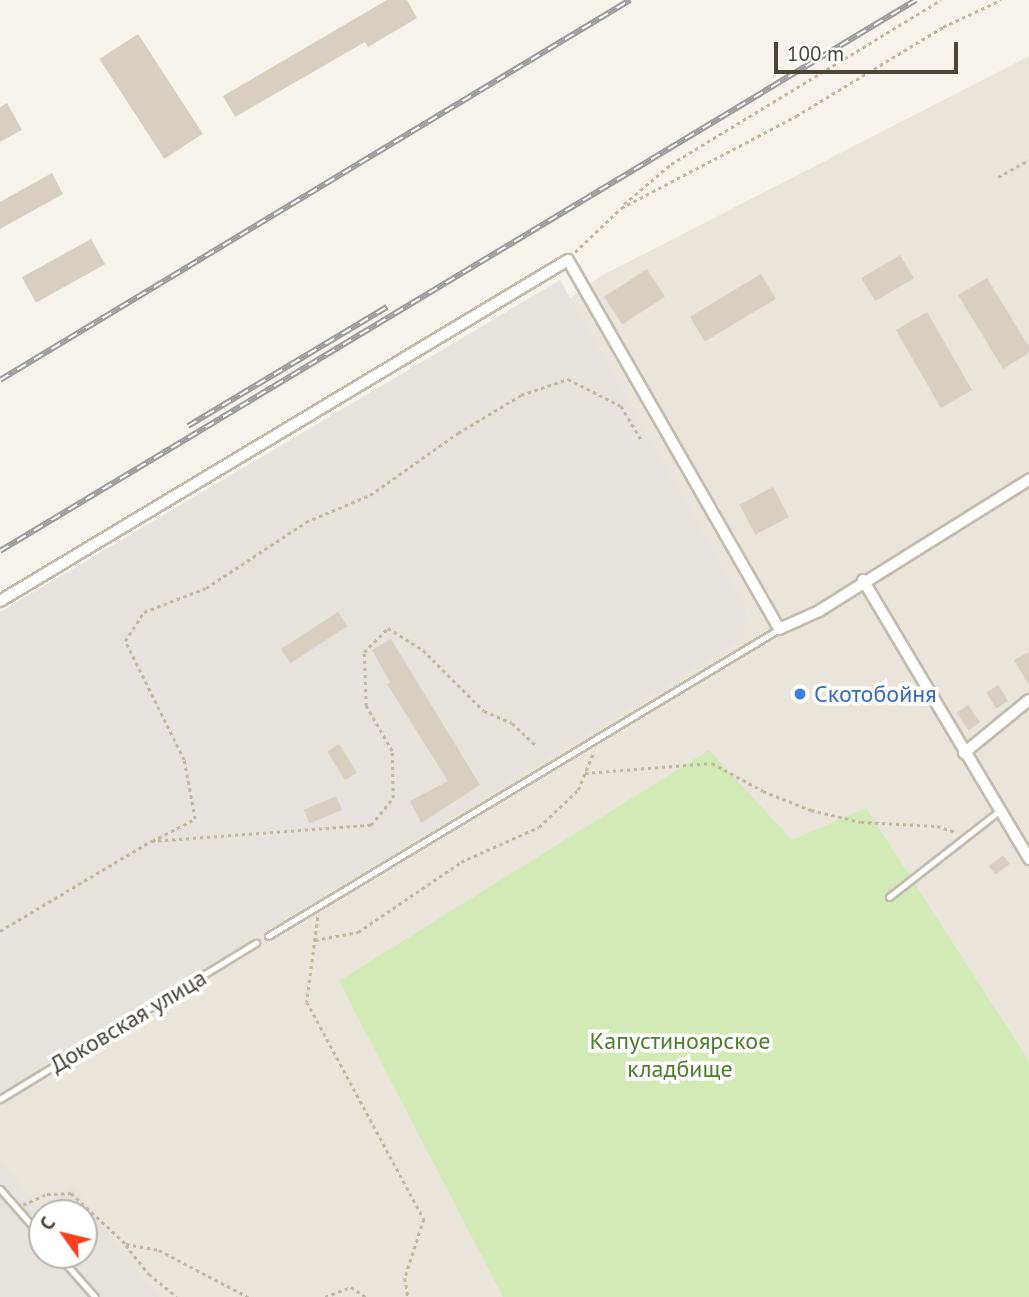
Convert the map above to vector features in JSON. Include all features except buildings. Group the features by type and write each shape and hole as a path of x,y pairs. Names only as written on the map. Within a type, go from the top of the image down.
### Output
{"street":[{"path":"0,601 568,260 779,629 819,611 863,580 1029,480"},
{"path":"863,580 1029,859"},
{"path":"964,753 1029,700"}],"lane":[{"path":"268,936 779,629"},
{"path":"889,897 999,811"},
{"name":"Доковская улица","path":"0,1099 256,943"},
{"path":"0,1189 28,1221"},
{"path":"70,1269 95,1297"}],"path":[{"path":"568,260 671,164 942,0"},
{"path":"621,208 796,116 943,27 1001,0"},
{"path":"998,177 1029,160"},
{"path":"0,931 152,841 195,820 184,760 125,641 144,612 206,588 306,522 370,495 511,402 568,379 621,406 642,441"},
{"path":"152,841 371,825 393,798 392,751 366,706 363,652 388,628 424,650 484,711 512,723 537,746"},
{"path":"315,940 358,932 461,862 539,827 578,790 600,738"},
{"path":"585,773 712,763 763,792 811,810 861,822 937,827 967,836"},
{"path":"319,906 307,1002 424,1219 405,1278 408,1297"},
{"path":"16,1208 47,1194 71,1193 126,1244 149,1274 177,1297"},
{"path":"126,1244 159,1250 248,1297"},
{"path":"325,1297 351,1287 366,1297"}],"shaded area":[{"path":"1029,56 1029,1297 0,1297 0,668 428,399 601,276"},
{"path":"560,280 746,609 743,639 0,1093 0,612"},
{"path":"0,1161 33,1199 28,1199 28,1269 98,1269 98,1218 159,1297 0,1297"},
{"path":"72,1185 83,1199 53,1199"}],"green space":[{"name":"Капустиноярское кладбище","path":"709,750 792,840 866,808 1029,1061 1029,1297 503,1297 339,981"}],"railway":[{"path":"0,380 630,0"},
{"path":"0,551 916,0"},
{"path":"188,426 387,307"}],"place":[{"name":"Скотобойня","path":"800,694"}]}
